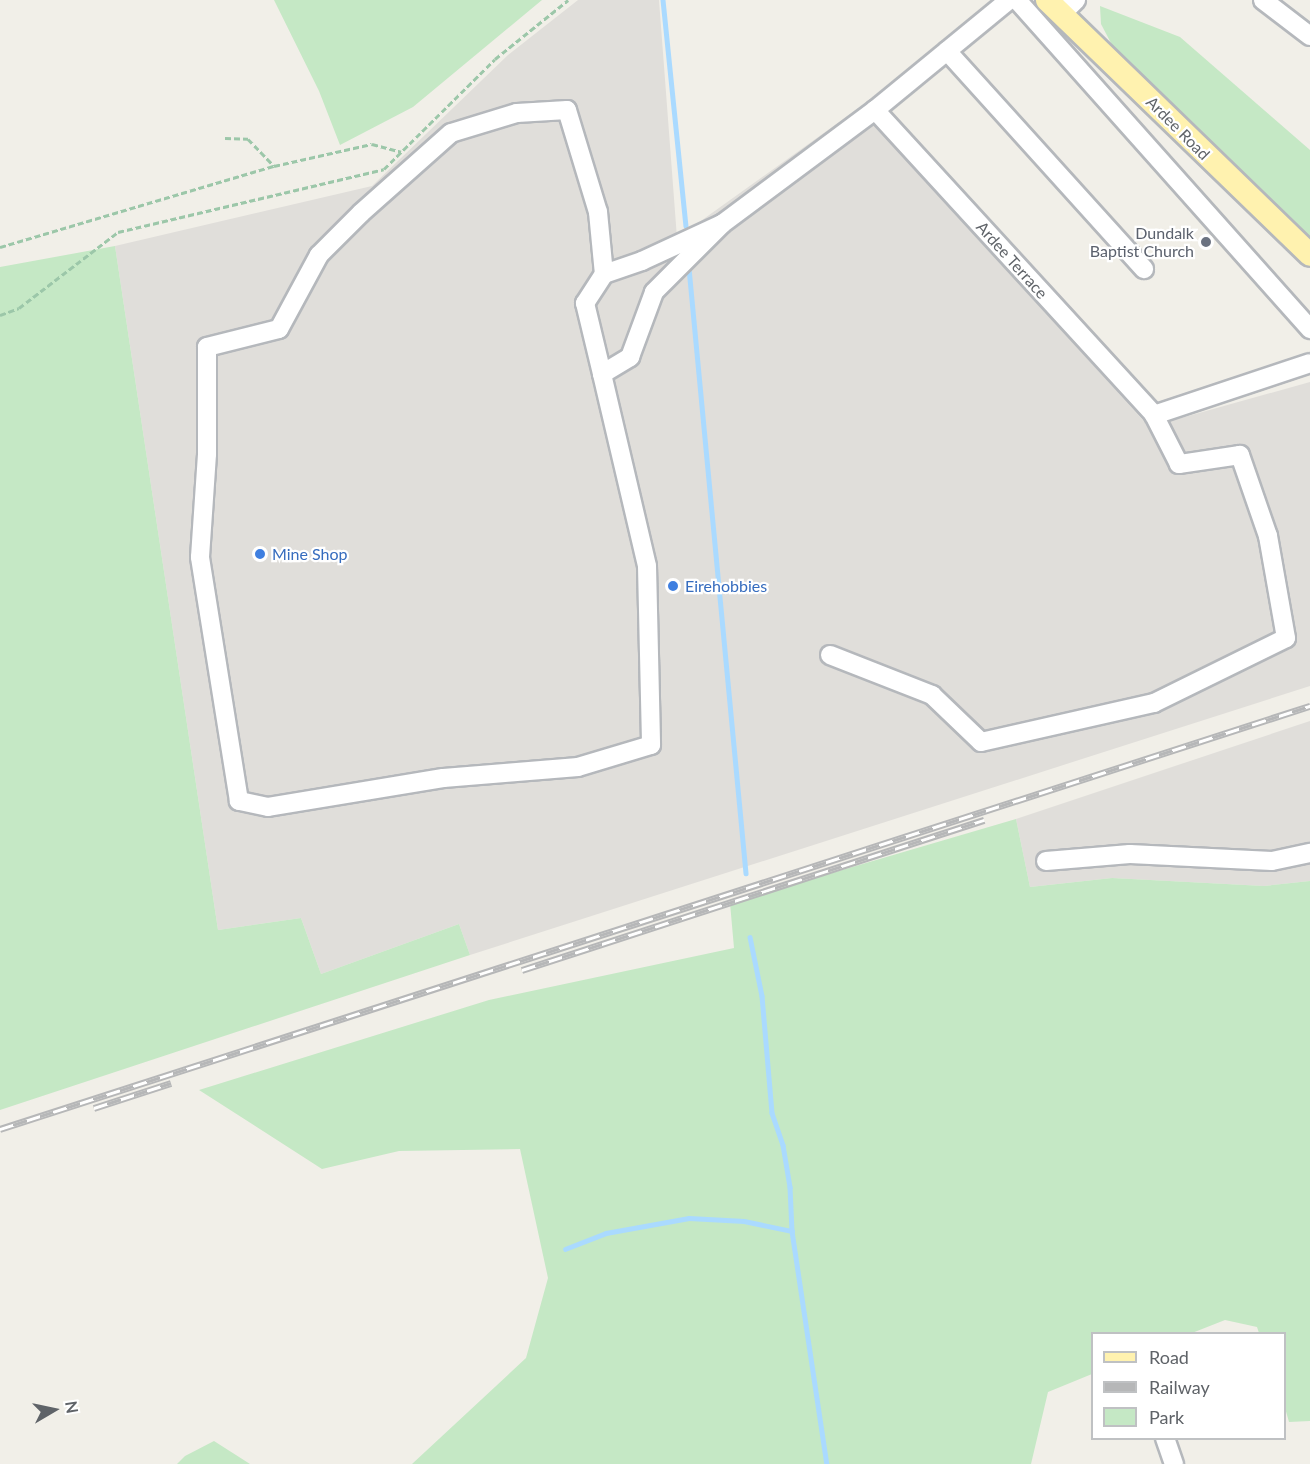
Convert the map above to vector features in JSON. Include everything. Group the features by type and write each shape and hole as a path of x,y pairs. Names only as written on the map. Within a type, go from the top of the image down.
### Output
{"main road":[{"name":"Ardee Road","path":"1062,5 1094,46 1310,255"}],"street":[{"path":"603,374 630,357 654,292 722,224 875,110 1009,0"},
{"path":"1017,0 1310,329"},
{"path":"1263,0 1308,34"},
{"path":"1078,68 1094,46"},
{"path":"947,51 1144,269"},
{"path":"604,274 597,212 567,110 517,113 451,133 361,213 318,255 279,329 207,347 207,454 200,557 239,801 268,807 443,778 578,767 651,745 647,566 585,303 604,274 642,261 722,224"},
{"name":"Ardee Terrace","path":"830,655 932,695 981,742 1154,703 1286,638 1268,536 1240,455 1179,464 1154,415 875,110"},
{"path":"1154,415 1310,363"},
{"path":"1047,861 1130,854 1272,861 1310,853"},
{"path":"1166,1440 1174,1464"}],"path":[{"path":"0,315 19,308 118,232 357,178 384,169 495,58 568,0"},
{"path":"225,138 248,139 274,166"},
{"path":"0,247 274,166 372,144 401,152"}],"shaded area":[{"path":"578,0 659,0 677,238 860,107 1149,427 1310,382 1310,686 470,955 459,924 321,974 301,918 218,930 115,246 372,186 508,55"},
{"path":"1310,721 1310,881 1264,886 1112,878 1030,887 1016,819"}],"green space":[{"path":"274,0 542,0 413,107 340,145 319,91"},
{"path":"1100,6 1180,37 1310,150 1310,240 1112,45 1101,24"},
{"path":"115,246 218,930 301,918 321,974 459,924 470,955 0,1110 0,267"},
{"path":"1016,819 1030,887 1112,878 1264,886 1310,881 1310,1421 1289,1422 1286,1412 1286,1332 1259,1332 1257,1327 1225,1320 1195,1332 1091,1332 1091,1374 1048,1392 1031,1464 412,1464 526,1358 548,1278 520,1149 399,1151 322,1169 199,1090 489,1000 734,948 730,903"},
{"path":"214,1441 250,1464 177,1464 185,1456"}],"waterway":[{"path":"663,0 686,226"},
{"path":"689,268 746,873"},
{"path":"750,937 762,996 772,1113 783,1145 790,1187 792,1231 827,1464"},
{"path":"565,1249 606,1233 689,1218 744,1221 792,1231"}],"railway":[{"path":"0,1129 1310,706"},
{"path":"522,970 984,820"},
{"path":"94,1108 171,1083"}],"place":[{"name":"Dundalk Baptist Church","path":"1206,242"},
{"name":"Mine Shop","path":"260,554"},
{"name":"Eirehobbies","path":"673,586"}]}
